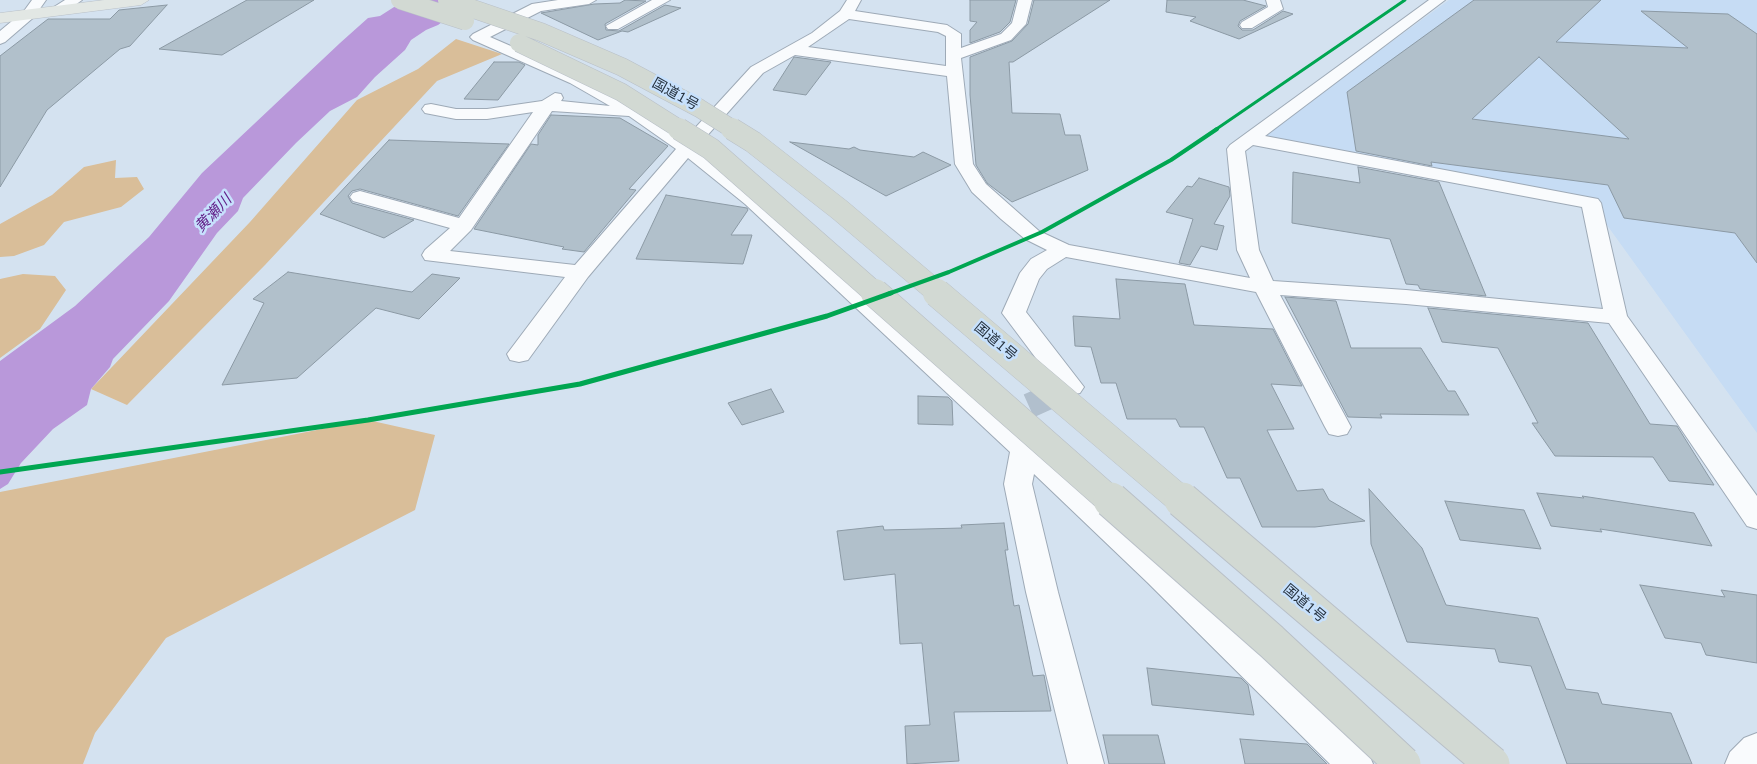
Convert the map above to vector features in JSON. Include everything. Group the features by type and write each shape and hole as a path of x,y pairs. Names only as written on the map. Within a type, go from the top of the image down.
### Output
{"highway":[{"name":"国道1号","path":"400,0 483,27 548,56 621,92 711,149 1271,641 1403,764"},
{"name":"国道1号","path":"447,0 541,32 622,67 699,108 753,142 840,210 1492,764"}],"main road":[{"path":"0,18 141,0"}],"street":[{"path":"0,39 29,14 39,0"},
{"path":"59,10 75,0"},
{"path":"589,0 537,7 478,37 576,80 635,112 688,149 752,200 995,420 1158,573 1355,764"},
{"path":"613,26 663,0"},
{"path":"792,50 954,63 984,46 1006,37 1019,24 1025,0"},
{"path":"1247,25 1276,9 1273,0"},
{"path":"1338,427 1265,287 1248,250 1236,149 1438,0"},
{"path":"519,354 580,272 688,149 726,102 757,70 817,36 850,7 942,28 954,34 954,63 964,164 979,188 1020,226 1032,236 1063,250 1265,287 1406,297 1616,318"},
{"path":"576,80 547,105 464,226 433,255 580,272"},
{"path":"431,109 456,114 487,114 547,105 635,112"},
{"path":"1250,139 1591,203 1616,318 1757,518"},
{"path":"360,197 464,226"},
{"path":"1063,250 1039,264 1028,278 1014,313 1071,387"},
{"path":"1024,449 1018,484 1042,592 1086,764"},
{"path":"1743,764 1757,750"}],"shaded area":[{"path":"1449,0 1757,0 1757,433 1591,203 1256,140"},
{"path":"456,39 502,54 437,81 265,265 127,405 91,389 250,222 357,100 418,69"},
{"path":"116,160 115,178 137,177 144,189 121,207 64,222 44,245 14,256 0,257 0,224 52,195 84,167"},
{"path":"23,274 55,276 66,290 40,329 0,358 0,279"},
{"path":"368,420 435,435 415,510 166,638 95,733 83,764 0,764 0,492"}],"water":[{"name":"黄瀬川","path":"405,0 472,0 438,25 411,40 405,50 375,77 357,97 330,111 296,143 243,198 238,211 217,233 169,301 113,359 110,367 91,389 87,405 53,429 21,463 8,484 0,489 0,361 75,306 149,237 202,173 368,18 380,16"}],"building":[{"path":"247,0 314,0 222,55 159,49"},
{"path":"625,0 646,1 605,24 606,30 619,31 665,5 681,8 628,32 622,31 598,40 541,13 594,4 620,3"},
{"path":"970,0 1016,0 1010,22 1000,32 970,43 970,30 977,22 970,21"},
{"path":"1034,0 1110,0 1013,62 1009,62 1012,113 1060,114 1065,135 1080,135 1088,170 1012,202 987,183 976,165 970,95 970,57 1012,41 1028,24"},
{"path":"1167,0 1243,0 1266,6 1240,21 1238,26 1242,30 1253,30 1283,11 1293,14 1239,39 1190,21 1196,17 1166,12"},
{"path":"1474,0 1601,0 1556,42 1688,48 1641,11 1728,14 1757,34 1757,263 1735,233 1624,218 1608,185 1431,162 1432,166 1356,151 1347,92","holes":["1539,57 1629,139 1472,119"]},
{"path":"167,5 130,46 120,49 47,110 0,187 0,56 48,19 110,19 119,10"},
{"path":"794,57 831,62 806,95 773,90"},
{"path":"494,62 519,62 525,65 498,100 464,99"},
{"path":"551,115 620,118 668,146 629,189 636,190 584,252 562,249 564,247 474,229 531,144 538,145 538,135"},
{"path":"389,140 509,144 458,216 360,189 352,191 348,196 352,203 414,220 384,238 320,214"},
{"path":"790,142 849,149 854,147 860,150 914,157 923,152 951,165 886,196"},
{"path":"1358,167 1439,182 1486,296 1420,289 1418,285 1406,284 1390,239 1292,223 1293,172 1360,183"},
{"path":"1199,178 1229,187 1230,196 1214,224 1224,226 1217,250 1201,246 1190,265 1179,263 1193,219 1166,212 1187,186 1192,187"},
{"path":"666,195 747,208 748,210 731,235 752,235 743,264 636,259"},
{"path":"288,272 412,292 432,274 460,278 419,319 376,308 297,378 222,385 264,303 253,299"},
{"path":"1116,279 1185,284 1194,325 1273,329 1302,386 1271,384 1294,429 1267,430 1297,491 1323,489 1329,500 1365,521 1315,527 1262,527 1240,478 1227,478 1204,427 1180,427 1176,419 1127,419 1116,383 1101,383 1091,347 1075,346 1073,316 1120,319"},
{"path":"1285,297 1336,301 1351,348 1421,348 1448,391 1455,391 1469,415 1380,414 1382,418 1348,417"},
{"path":"1428,308 1588,323 1650,424 1677,426 1714,485 1669,481 1653,457 1555,456 1532,423 1538,423 1498,348 1442,342"},
{"path":"771,389 784,412 742,425 728,403"},
{"path":"918,396 948,397 952,401 953,425 918,424"},
{"path":"1369,489 1422,548 1446,605 1538,618 1566,689 1598,693 1602,704 1671,713 1692,764 1567,764 1531,666 1499,662 1495,649 1407,642 1371,544"},
{"path":"1537,493 1584,498 1582,496 1694,513 1712,546 1600,529 1602,532 1551,526"},
{"path":"1445,501 1524,510 1541,549 1460,540"},
{"path":"1004,523 1008,550 1005,550 1014,606 1019,605 1033,676 1044,675 1051,711 954,712 959,761 907,764 905,726 930,725 922,643 900,644 895,574 844,580 837,531 883,526 884,530 962,528 961,525"},
{"path":"1640,585 1725,597 1721,590 1757,595 1757,663 1706,655 1701,643 1665,638"},
{"path":"1147,668 1241,678 1248,685 1254,715 1152,705"},
{"path":"1103,735 1158,735 1165,764 1109,764"},
{"path":"1240,739 1307,744 1327,764 1245,764"}],"tunnel":[{"path":"995,421 1071,387"}],"transit line":[{"path":"0,472 368,420 580,384 827,316 949,272 1042,232 1171,160 1405,0"}]}
